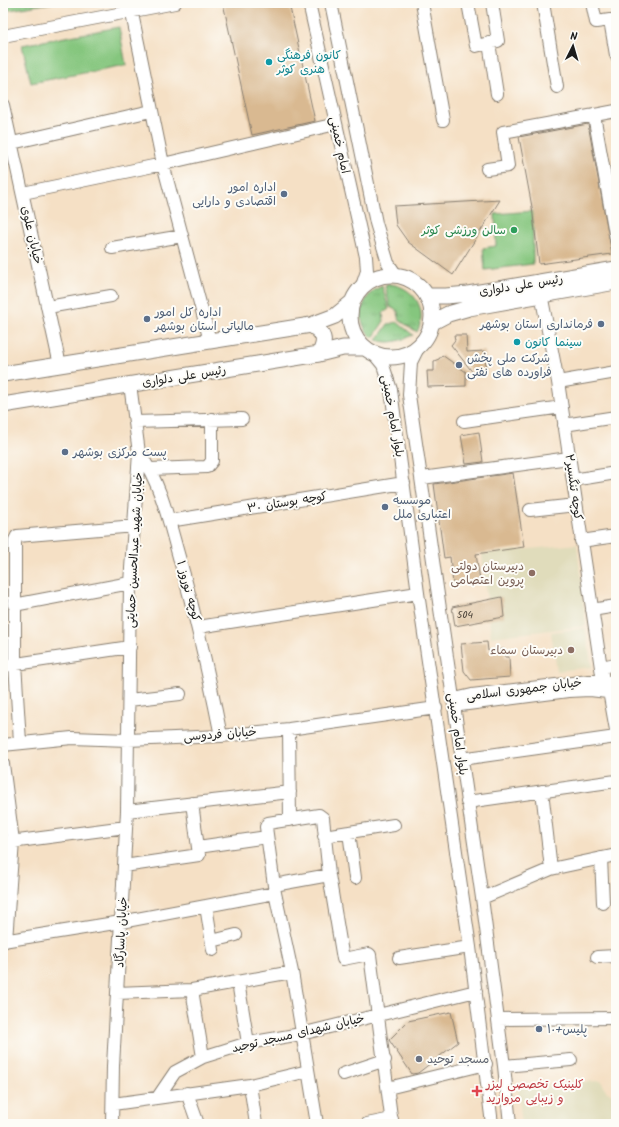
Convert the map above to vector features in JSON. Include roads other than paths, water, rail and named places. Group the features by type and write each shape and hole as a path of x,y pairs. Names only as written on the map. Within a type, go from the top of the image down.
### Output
{"main road":[{"name":"رئیس علی دلواری","path":"431,323 468,301 616,269"},
{"path":"3,374 311,325 335,316 351,303 362,286 372,279 383,275 396,275 407,278 418,285 426,296 431,309 431,323 427,336 419,346 410,353 386,357 369,351 355,337 350,325 351,303"},
{"name":"رئیس علی دلواری","path":"426,296 446,296 468,301 541,294 616,282"},
{"path":"311,325 321,330 324,338 323,346 319,354"},
{"name":"رئیس علی دلواری","path":"3,405 319,354 343,348 369,351"}],"street":[{"path":"3,28 136,6 175,3"},
{"name":"امام خمینی","path":"309,3 366,257 367,271 362,286"},
{"name":"امام خمینی","path":"331,3 376,223 388,262 396,275"},
{"path":"422,3 443,120"},
{"path":"468,3 476,46 498,41 492,3"},
{"path":"543,3 557,87"},
{"path":"592,3 596,22 613,20 616,55"},
{"path":"3,36 136,6"},
{"path":"136,6 151,111 163,164 210,341"},
{"path":"489,43 497,94"},
{"name":"خیابان علوی","path":"3,105 60,365"},
{"path":"487,169 508,166 503,132 616,110"},
{"path":"12,143 151,111"},
{"path":"594,115 616,239"},
{"path":"23,193 163,164 336,124"},
{"path":"358,226 367,232 375,228 376,223"},
{"path":"112,248 182,236"},
{"name":"کوچه تنگسیر۲","path":"541,294 558,382 601,667 611,687 616,730"},
{"path":"48,307 111,296"},
{"name":"بلوار امام خمینی","path":"419,346 411,362 409,386 482,898 510,1124"},
{"name":"بلوار امام خمینی","path":"369,351 383,365 391,390 418,593 470,947 486,1064 492,1124"},
{"path":"558,382 616,372"},
{"path":"391,390 393,383 398,381 404,382 409,386"},
{"name":"خیابان شهید عبدالحسین حمایتی","path":"128,740 130,583 139,453 130,384"},
{"path":"464,421 562,407"},
{"path":"564,425 616,417"},
{"path":"135,422 242,419"},
{"path":"150,469 207,467 212,461 212,420"},
{"name":"کوچه نوروز ۱","path":"139,453 150,469 169,521 198,627 221,736"},
{"path":"422,478 569,458"},
{"path":"573,480 616,473"},
{"name":"کوچه بوستان ۳۰","path":"169,521 404,483"},
{"path":"530,510 576,505"},
{"path":"20,742 9,664 14,605 15,540 17,536 135,526"},
{"path":"582,541 616,536"},
{"path":"14,605 130,583"},
{"path":"198,627 418,593"},
{"path":"592,610 616,606"},
{"path":"9,664 130,647"},
{"path":"601,667 616,664"},
{"name":"خیابان جمهوری اسلامی","path":"454,702 459,698 472,699 566,684 611,687"},
{"path":"129,700 180,694"},
{"name":"خیابان فردوسی","path":"3,745 20,742 72,738 128,740 221,736 290,729 436,708"},
{"path":"290,729 290,820"},
{"path":"461,759 616,737"},
{"name":"خیابان پاسارگاد","path":"112,1124 117,993 127,811 128,740"},
{"path":"3,764 8,842 9,890 4,941 121,922 206,906 329,876"},
{"path":"468,802 616,781"},
{"path":"542,791 552,869"},
{"path":"127,811 290,792"},
{"path":"124,866 198,856 192,804"},
{"path":"317,1124 292,972 274,889 266,827 268,823 321,815 329,876 343,958 370,955 379,1015 392,1121 367,1124"},
{"path":"324,836 394,825"},
{"path":"8,842 126,827"},
{"path":"349,832 355,878"},
{"path":"198,847 267,837"},
{"path":"482,898 552,869 616,855"},
{"path":"601,858 603,903"},
{"path":"206,906 212,945 236,935"},
{"path":"399,958 470,947"},
{"path":"597,957 616,956"},
{"path":"117,993 192,990 292,972"},
{"path":"238,982 248,1043"},
{"path":"192,990 204,1057"},
{"name":"خیابان شهدای مسجد توحید","path":"158,1097 175,1072 204,1057 248,1043 301,1034 476,991"},
{"path":"498,1019 616,1018"},
{"path":"343,1074 385,1060"},
{"path":"504,1066 571,1060"},
{"path":"388,1088 486,1064"},
{"path":"113,1104 250,1085 308,1071"},
{"path":"250,1085 256,1124"},
{"path":"188,1093 198,1124"}],"place":[{"name":"کانون فرهنگی هنری کوثر","path":"269,62"},
{"name":"اداره امور اقتصادی و دارایی","path":"284,194"},
{"name":"سالن ورزشی کوثر","path":"514,230"},
{"name":"اداره کل امور مالیاتی استان بوشهر","path":"147,319"},
{"name":"فرمانداری استان بوشهر","path":"601,324"},
{"name":"سینما کانون","path":"517,342"},
{"name":"شرکت ملی پخش فراورده های نفتی","path":"459,365"},
{"name":"پست مرکزی بوشهر","path":"65,452"},
{"name":"موسسه اعتباری ملل","path":"385,507"},
{"name":"دبیرستان دولتی پروین اعتصامی","path":"532,573"},
{"name":"دبیرستان سماء","path":"571,650"},
{"name":"پلیس+۱۰","path":"539,1029"},
{"name":"مسجد توحید","path":"419,1059"},
{"name":"کلینیک تخصصی لیزر و زیبایی مروارید","path":"477,1091"}]}
